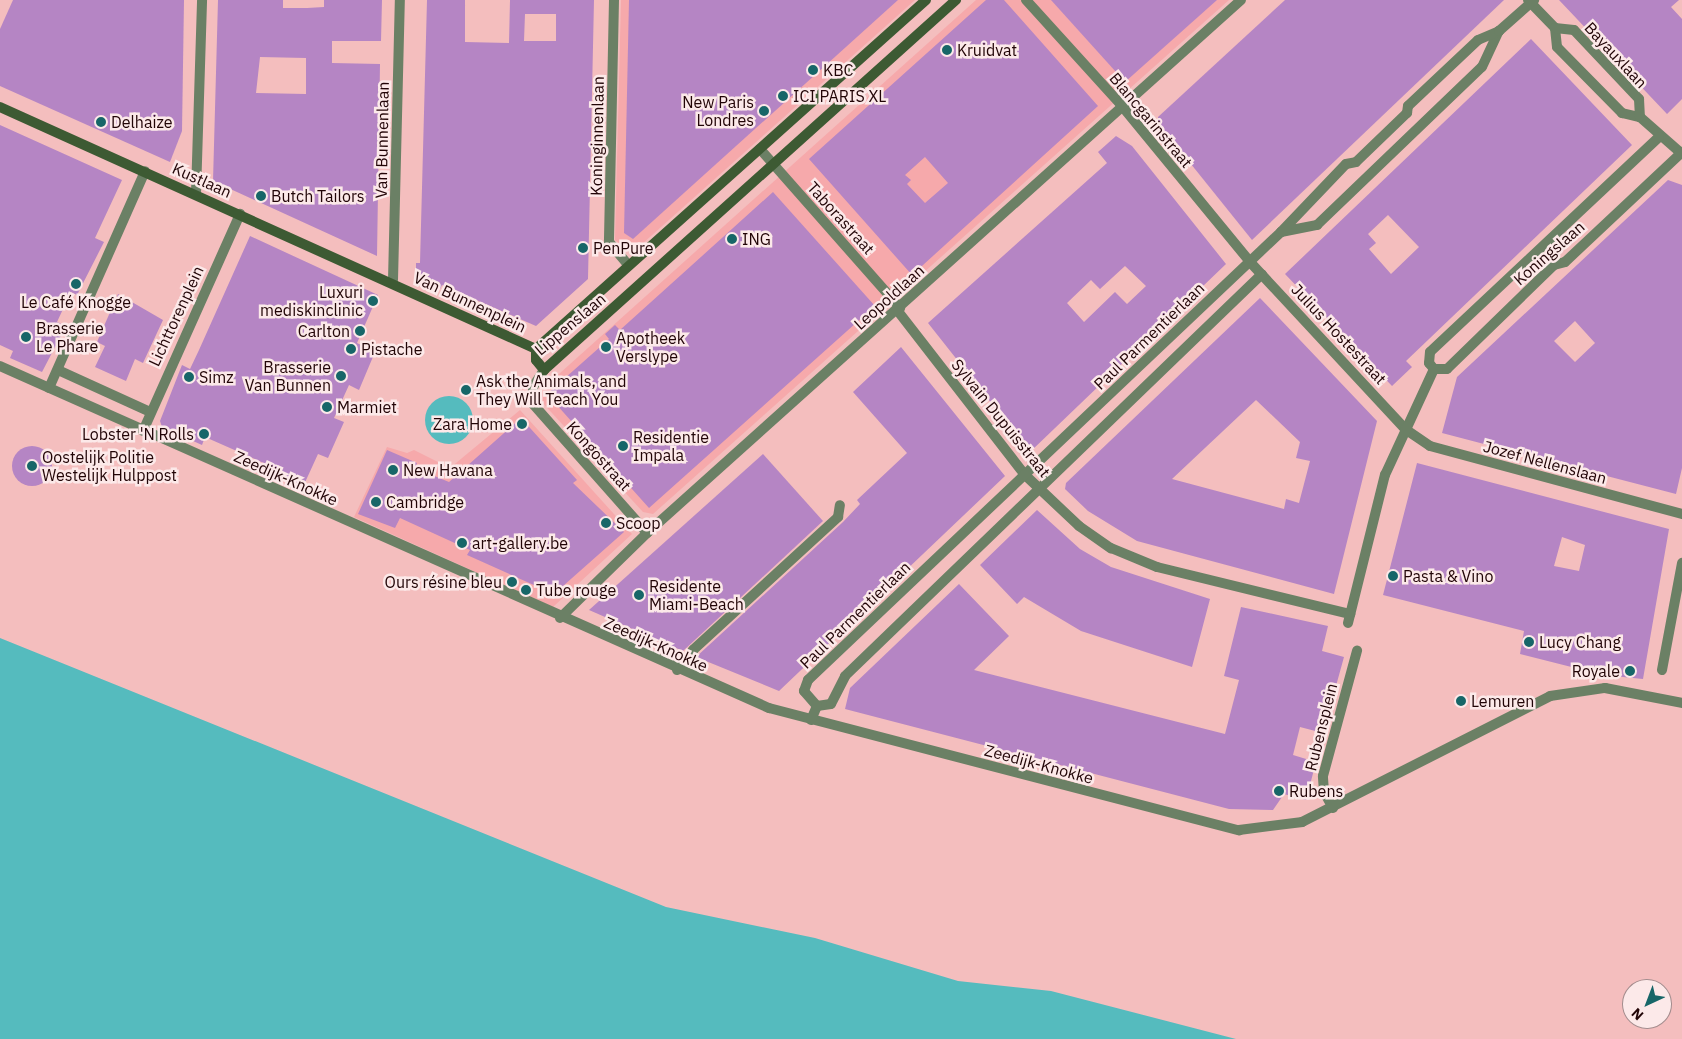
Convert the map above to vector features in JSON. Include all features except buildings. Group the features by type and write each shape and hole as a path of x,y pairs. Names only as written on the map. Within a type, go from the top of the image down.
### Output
{"street":[{"path":"196,193 202,0"},
{"name":"Van Bunnenlaan","path":"393,280 400,0"},
{"name":"Koninginnenlaan","path":"614,0 610,242 628,265"},
{"name":"Lippenslaan","path":"926,0 536,348 536,360 544,370 956,0"},
{"name":"Blancgarinstraat","path":"1026,0 1122,106 1250,262"},
{"name":"Leopoldlaan","path":"560,618 647,533 1241,0"},
{"name":"Bayauxlaan","path":"1531,1 1555,28 1558,46 1622,113 1640,117 1659,137 1682,153"},
{"name":"Paul Parmentierlaan","path":"817,706 804,691 808,680 1282,232 1294,215 1346,164 1356,162 1478,40 1499,31 1531,1"},
{"name":"Bayauxlaan","path":"1555,28 1574,30 1639,98 1640,117"},
{"path":"1282,232 1317,225 1482,66 1499,31"},
{"name":"Kustlaan","path":"0,107 393,280"},
{"name":"Koningslaan","path":"1434,369 1429,362 1430,352 1659,137"},
{"name":"Taborastraat","path":"760,149 898,309"},
{"name":"Koningslaan","path":"1434,369 1447,368 1554,265 1565,262 1682,153"},
{"path":"49,388 145,171"},
{"name":"Lichttorenplein","path":"143,431 148,411 240,214"},
{"name":"Julius Hostestraat","path":"1250,262 1405,428"},
{"path":"811,720 817,706 831,704 845,676 1041,490 1262,274"},
{"name":"Van Bunnenplein","path":"393,280 416,296 536,348"},
{"name":"Sylvain Dupuisstraat","path":"898,309 1024,474 1079,526 1111,548 1139,559 1349,619"},
{"name":"Zeedijk-Knokke","path":"0,366 677,670 811,720 1239,830 1302,822 1333,808 1550,696 1605,688 1682,703"},
{"name":"Koningslaan","path":"1349,619 1385,475 1405,428 1434,369"},
{"path":"58,370 148,411"},
{"name":"Kongostraat","path":"544,370 533,387 533,404 647,533"},
{"name":"Jozef Nellenslaan","path":"1405,428 1430,446 1682,514"},
{"path":"677,670 693,650 838,517 840,505"},
{"path":"1662,670 1682,563"},
{"name":"Rubensplein","path":"1333,808 1324,792 1323,776 1357,651"}],"shaded area":[{"path":"621,0 915,0 632,253 615,240"},
{"path":"976,0 1229,0 653,514 643,512 540,400 540,391"},
{"path":"520,410 632,534 553,607 354,517 387,447 407,453 414,450 450,468"}],"water":[{"path":"449,396 458,398 466,403 471,411 473,420 471,429 466,437 458,442 449,444 440,442 432,437 427,429 425,420 427,411 432,403 440,398"},
{"path":"0,638 666,907 815,938 958,981 1051,991 1236,1039 0,1039"}],"place":[{"name":"Kruidvat","path":"947,50"},
{"name":"KBC","path":"813,70"},
{"name":"ICI PARIS XL","path":"783,96"},
{"name":"New Paris Londres","path":"764,111"},
{"name":"Delhaize","path":"101,122"},
{"name":"Butch Tailors","path":"261,196"},
{"name":"ING","path":"732,239"},
{"name":"PenPure","path":"583,248"},
{"name":"Le Café Knogge","path":"76,284"},
{"name":"Luxuri mediskinclinic","path":"373,301"},
{"name":"Carlton","path":"360,331"},
{"name":"Brasserie Le Phare","path":"26,337"},
{"name":"Apotheek Verslype","path":"606,347"},
{"name":"Pistache","path":"351,349"},
{"name":"Brasserie Van Bunnen","path":"341,376"},
{"name":"Simz","path":"189,377"},
{"name":"Ask the Animals, and They Will Teach You","path":"466,390"},
{"name":"Marmiet","path":"327,407"},
{"name":"Zara Home","path":"522,424"},
{"name":"Lobster 'N Rolls","path":"204,434"},
{"name":"Residentie Impala","path":"623,446"},
{"name":"Oostelijk Politie Westelijk Hulppost","path":"32,466"},
{"name":"New Havana","path":"393,470"},
{"name":"Cambridge","path":"376,502"},
{"name":"Scoop","path":"606,523"},
{"name":"art-gallery.be","path":"462,543"},
{"name":"Pasta & Vino","path":"1393,576"},
{"name":"Ours résine bleu","path":"512,582"},
{"name":"Tube rouge","path":"526,590"},
{"name":"Residente Miami-Beach","path":"639,595"},
{"name":"Lucy Chang","path":"1529,642"},
{"name":"Royale","path":"1630,671"},
{"name":"Lemuren","path":"1461,701"},
{"name":"Rubens","path":"1279,791"}]}
